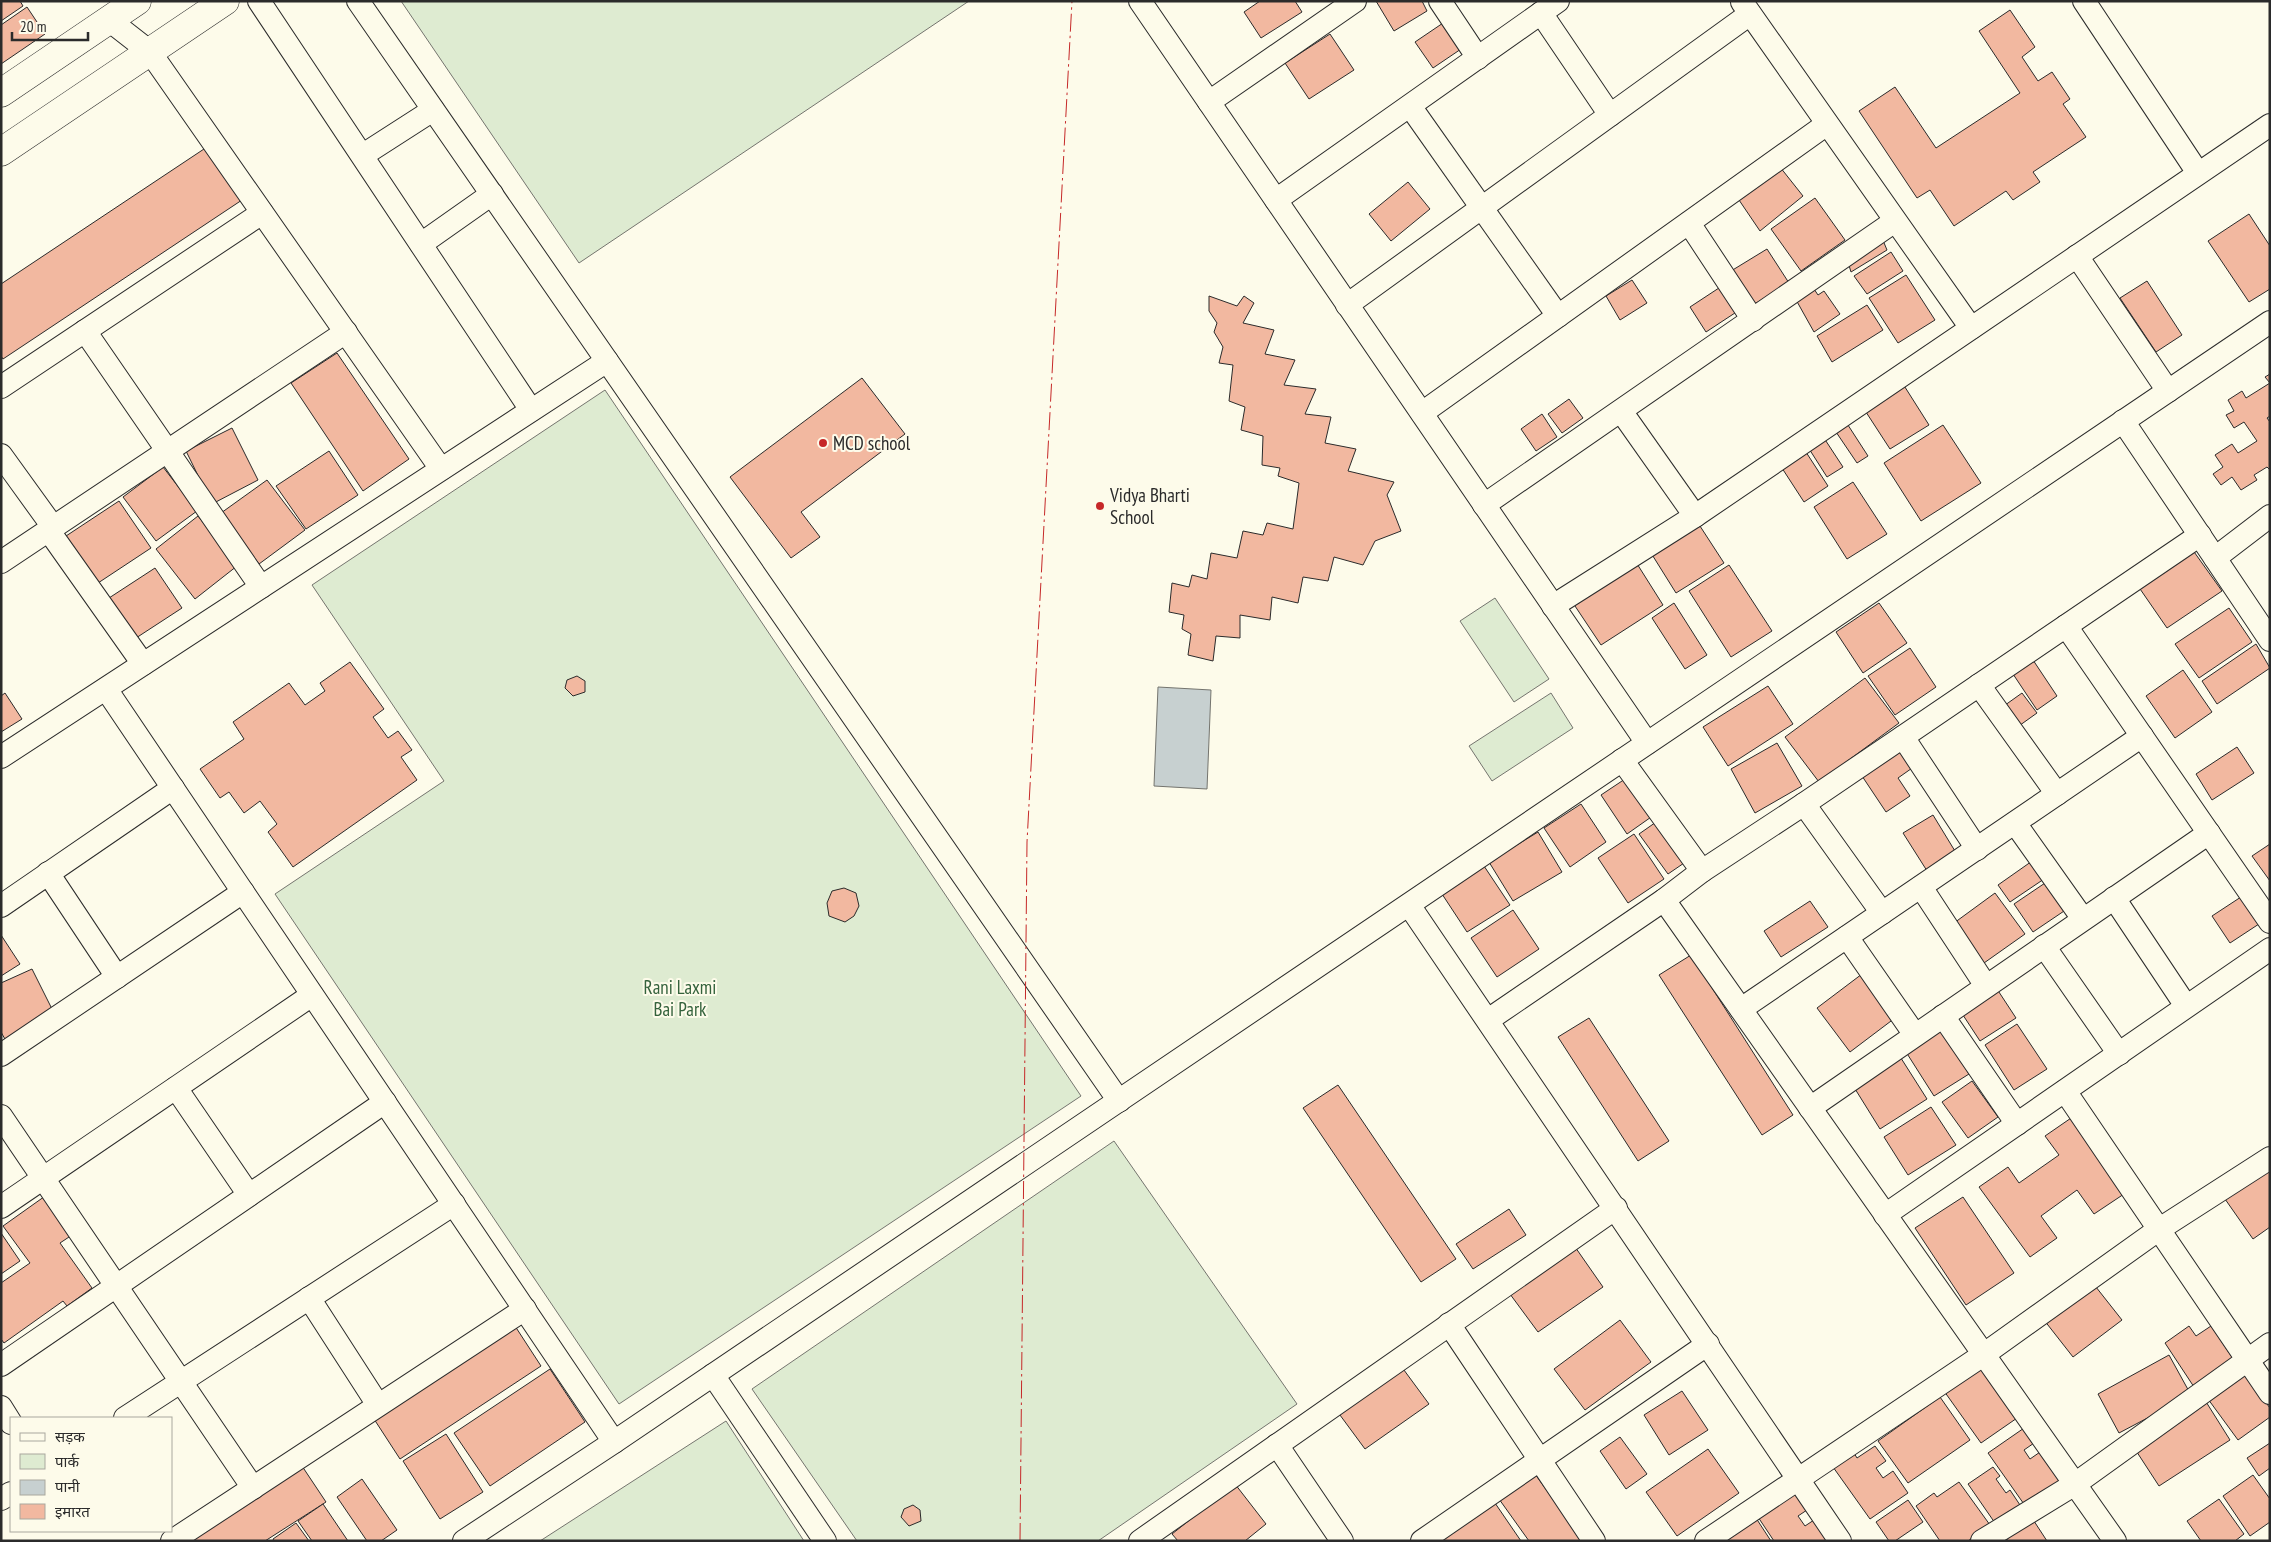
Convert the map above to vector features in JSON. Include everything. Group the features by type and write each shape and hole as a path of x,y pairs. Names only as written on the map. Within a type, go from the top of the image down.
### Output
{"street":[{"path":"1,93 137,1"},
{"path":"1,152 225,1"},
{"path":"258,1 363,155 531,410"},
{"path":"358,1 1118,1101"},
{"path":"1140,1 1647,744"},
{"path":"1440,1 1478,58"},
{"path":"2084,1 2198,173"},
{"path":"1209,102 1349,3"},
{"path":"1276,200 1550,7 1610,115"},
{"path":"1347,305 1610,115 1746,8 1971,328"},
{"path":"109,20 150,52 441,469"},
{"path":"1410,106 1558,316"},
{"path":"363,155 434,110"},
{"path":"1422,413 1827,124"},
{"path":"1553,606 1695,516 2270,125"},
{"path":"421,244 492,194"},
{"path":"1,387 262,212"},
{"path":"1484,505 1896,221"},
{"path":"1689,223 1753,320"},
{"path":"2077,256 2168,391"},
{"path":"464,1541 713,1376 2123,421 2268,327"},
{"path":"85,331 261,587"},
{"path":"1,562 346,332"},
{"path":"1,757 607,361"},
{"path":"1621,411 1695,516"},
{"path":"2123,421 2270,640"},
{"path":"1,454 143,664"},
{"path":"2215,558 2270,516"},
{"path":"1488,1020 1664,900 1702,871 1804,804 2200,535"},
{"path":"2066,626 2270,922"},
{"path":"1979,685 2058,794"},
{"path":"106,689 614,1442"},
{"path":"1741,1009 2142,736"},
{"path":"1903,737 1978,848"},
{"path":"1622,760 1702,871"},
{"path":"1,906 173,788"},
{"path":"1804,804 1882,913"},
{"path":"2014,823 2083,920"},
{"path":"1810,1108 2208,833"},
{"path":"48,874 117,977"},
{"path":"1921,887 1986,986"},
{"path":"1,1055 243,892"},
{"path":"2114,898 2186,1006"},
{"path":"1664,900 2115,1541"},
{"path":"1409,904 1840,1541"},
{"path":"1847,937 1915,1035"},
{"path":"2044,946 2119,1054"},
{"path":"1885,1215 2270,949"},
{"path":"1,1207 312,995"},
{"path":"1943,1016 2017,1124"},
{"path":"176,1088 249,1196"},
{"path":"2065,1091 2270,1392"},
{"path":"1,1365 385,1102"},
{"path":"1,1116 253,1488"},
{"path":"1706,1541 1983,1354 2158,1230 2270,1158"},
{"path":"127,1417 454,1204"},
{"path":"1140,1541 1616,1208"},
{"path":"309,1298 378,1405"},
{"path":"172,1541 524,1309"},
{"path":"1449,1324 1594,1541"},
{"path":"1422,1541 1708,1344"},
{"path":"1982,1541 2075,1484 2247,1358 2270,1344"},
{"path":"713,1376 825,1541"},
{"path":"1,1407 10,1421"},
{"path":"1277,1445 1342,1541"}],"green space":[{"path":"401,1 969,1 579,263"},
{"name":"Rani Laxmi Bai Park","path":"605,390 1081,1096 619,1404 275,894 444,781 312,585"},
{"path":"1495,598 1549,679 1514,702 1460,621"},
{"path":"1551,693 1573,728 1492,781 1469,746"},
{"path":"1114,1141 1297,1404 1098,1541 857,1541 752,1389"},
{"path":"726,1421 804,1541 540,1541"}],"water":[{"path":"1158,687 1211,690 1207,789 1154,786"}],"building":[{"path":"1,1 20,1 23,6 1,21"},
{"path":"1260,1 1295,1 1302,12 1261,38 1244,12"},
{"path":"1376,1 1422,1 1427,11 1394,31"},
{"path":"27,7 45,34 1,64 1,25"},
{"path":"2010,10 2035,47 2022,57 2038,81 2052,72 2070,99 2063,104 2086,137 2033,172 2040,182 2013,200 2006,191 1954,226 1930,190 1917,198 1859,111 1895,87 1936,148 2020,93 1979,31"},
{"path":"1446,21 1464,47 1433,68 1415,42"},
{"path":"1330,34 1354,70 1309,99 1285,63"},
{"path":"210,145 245,198 3,359 1,356 1,284"},
{"path":"1780,167 1803,196 1760,231 1739,200"},
{"path":"1408,182 1430,209 1391,241 1369,214"},
{"path":"1815,198 1845,240 1801,271 1771,229"},
{"path":"2249,214 2270,246 2270,289 2249,302 2208,241"},
{"path":"1882,238 1887,250 1851,272 1848,262"},
{"path":"1767,249 1789,283 1753,305 1731,271"},
{"path":"1891,252 1903,271 1867,294 1854,276"},
{"path":"1906,275 1935,320 1898,343 1869,298"},
{"path":"1632,280 1647,303 1620,320 1606,296"},
{"path":"2147,281 2182,335 2156,352 2120,298"},
{"path":"1725,284 1741,309 1706,332 1690,307"},
{"path":"1812,286 1818,295 1824,291 1840,314 1814,332 1795,298"},
{"path":"1209,296 1237,306 1244,296 1254,303 1243,323 1274,330 1265,354 1295,360 1284,385 1316,389 1305,414 1331,417 1325,443 1356,449 1348,471 1394,482 1387,495 1401,531 1375,541 1363,565 1334,557 1328,581 1303,577 1298,603 1272,597 1270,620 1240,615 1240,638 1216,636 1213,661 1188,655 1191,634 1182,629 1184,615 1169,612 1172,583 1189,587 1192,575 1207,579 1211,553 1237,558 1243,531 1263,535 1267,523 1293,529 1299,483 1278,476 1280,468 1262,465 1263,436 1241,430 1245,407 1229,401 1233,365 1219,363 1223,347 1214,332 1217,323 1209,311"},
{"path":"1867,305 1883,330 1832,362 1817,336"},
{"path":"337,353 409,459 363,491 291,383"},
{"path":"2270,374 2270,383 2265,377"},
{"path":"862,378 905,434 801,512 820,537 791,558 730,477"},
{"path":"2270,383 2270,416 2267,418 2270,422 2270,470 2267,467 2254,475 2257,480 2241,490 2232,477 2221,485 2213,474 2223,467 2215,455 2232,444 2238,453 2257,441 2244,422 2234,428 2226,415 2234,411 2228,400 2242,391 2246,398"},
{"path":"1903,384 1929,425 1890,449 1864,409"},
{"path":"1569,399 1583,418 1562,433 1548,414"},
{"path":"1542,414 1557,437 1536,451 1521,429"},
{"path":"1846,422 1868,456 1857,463 1834,429"},
{"path":"1943,425 1981,483 1921,521 1884,463"},
{"path":"232,428 258,480 212,504 186,451"},
{"path":"1822,435 1843,467 1827,477 1806,444"},
{"path":"1804,449 1828,486 1804,502 1780,465"},
{"path":"329,451 358,495 306,529 276,486"},
{"path":"163,467 197,511 156,541 123,497"},
{"path":"267,480 305,530 259,564 221,513"},
{"path":"1853,482 1887,534 1847,559 1814,507"},
{"path":"119,501 151,548 95,585 63,538"},
{"path":"198,516 237,566 195,599 156,549"},
{"path":"1698,523 1724,563 1676,593 1651,553"},
{"path":"2192,549 2222,591 2167,628 2138,586"},
{"path":"1634,559 1663,605 1601,645 1571,600"},
{"path":"1729,565 1772,631 1731,657 1689,591"},
{"path":"155,568 182,608 136,638 109,598"},
{"path":"1674,603 1707,655 1685,669 1652,618"},
{"path":"1879,603 1907,643 1863,673 1836,632"},
{"path":"2229,608 2252,642 2199,678 2175,644"},
{"path":"2256,644 2270,668 2217,704 2202,681"},
{"path":"1910,648 1936,687 1895,715 1868,676"},
{"path":"2029,654 2057,696 2037,710 2009,668"},
{"path":"350,662 384,709 373,717 388,738 398,731 412,750 401,757 417,780 293,867 268,832 277,824 260,801 244,813 229,792 220,798 200,769 244,739 233,722 289,683 305,705 325,691 320,683"},
{"path":"2183,670 2212,712 2175,738 2146,696"},
{"path":"577,676 585,681 585,692 573,696 565,688 567,680"},
{"path":"1865,678 1899,723 1819,782 1785,737"},
{"path":"1768,686 1793,724 1728,766 1703,727"},
{"path":"5,693 22,719 1,732 1,696"},
{"path":"2022,693 2037,713 2016,728 2001,708"},
{"path":"1777,743 1802,786 1755,813 1731,769"},
{"path":"1902,746 1915,766 1898,778 1910,796 1886,812 1860,773"},
{"path":"2237,747 2254,773 2212,800 2196,774"},
{"path":"1628,777 1654,815 1627,834 1601,795"},
{"path":"1581,804 1606,842 1570,867 1544,828"},
{"path":"1933,815 1958,856 1929,874 1903,833"},
{"path":"1659,820 1687,861 1668,874 1639,834"},
{"path":"1538,832 1562,872 1513,901 1489,862"},
{"path":"1634,834 1664,879 1628,903 1598,858"},
{"path":"2270,844 2270,881 2252,856"},
{"path":"2035,859 2047,877 2010,902 1998,885"},
{"path":"1484,866 1510,905 1467,932 1442,894"},
{"path":"2051,879 2070,907 2033,932 2014,904"},
{"path":"844,888 856,893 859,906 854,916 845,922 829,916 827,903 832,891"},
{"path":"1995,893 2025,934 1984,963 1954,923"},
{"path":"2244,895 2262,922 2230,943 2212,916"},
{"path":"1810,901 1828,927 1781,957 1764,931"},
{"path":"1513,910 1539,949 1497,977 1471,938"},
{"path":"1,935 20,964 1,976"},
{"path":"1691,955 1793,1115 1762,1135 1659,975"},
{"path":"32,969 56,1017 6,1041 1,1032 1,983"},
{"path":"1862,974 1895,1018 1850,1052 1817,1008"},
{"path":"1995,986 2016,1018 1980,1041 1959,1009"},
{"path":"1589,1018 1669,1141 1638,1161 1558,1037"},
{"path":"2017,1024 2047,1069 2014,1090 1985,1045"},
{"path":"1941,1030 1969,1074 1934,1096 1906,1052"},
{"path":"1899,1055 1927,1099 1880,1129 1852,1084"},
{"path":"1972,1081 1998,1117 1968,1138 1942,1102"},
{"path":"1338,1085 1456,1259 1421,1282 1303,1108"},
{"path":"1931,1107 1956,1145 1908,1175 1884,1137"},
{"path":"2074,1116 2127,1192 2094,1214 2077,1190 2041,1216 2057,1238 2030,1257 1979,1187 2008,1167 2019,1183 2059,1155 2045,1136"},
{"path":"2270,1167 2270,1227 2253,1239 2225,1199"},
{"path":"48,1194 75,1233 60,1243 92,1288 67,1306 63,1301 4,1343 1,1339 1,1283 30,1263 3,1226"},
{"path":"1963,1197 2014,1273 1966,1305 1915,1228"},
{"path":"1509,1209 1526,1235 1473,1269 1456,1244"},
{"path":"1,1233 20,1261 1,1274"},
{"path":"1573,1244 1603,1287 1538,1332 1507,1290"},
{"path":"2092,1282 2122,1320 2073,1357 2044,1320"},
{"path":"1620,1320 1651,1362 1585,1410 1554,1369"},
{"path":"515,1326 541,1366 400,1459 374,1419"},
{"path":"2189,1326 2196,1336 2211,1326 2236,1363 2196,1390 2165,1343"},
{"path":"2169,1355 2191,1395 2119,1433 2098,1394"},
{"path":"1983,1363 2020,1416 1981,1443 1944,1391"},
{"path":"1401,1366 1429,1404 1365,1449 1337,1411"},
{"path":"550,1369 585,1422 490,1486 454,1433"},
{"path":"2243,1372 2270,1408 2270,1417 2238,1440 2208,1399"},
{"path":"1682,1391 1708,1430 1669,1455 1644,1415"},
{"path":"1940,1397 1970,1440 1908,1483 1878,1441"},
{"path":"2203,1397 2230,1440 2159,1486 2131,1443"},
{"path":"2027,1426 2037,1441 2024,1450 2030,1459 2043,1450 2065,1481 2026,1507 1988,1453"},
{"path":"446,1434 483,1492 440,1519 403,1461"},
{"path":"1620,1437 1647,1474 1626,1489 1600,1451"},
{"path":"2270,1443 2270,1468 2259,1476 2247,1458"},
{"path":"1875,1446 1886,1461 1876,1468 1883,1478 1893,1471 1908,1493 1870,1519 1833,1467 1854,1453 1857,1458"},
{"path":"1708,1449 1739,1493 1677,1536 1646,1492"},
{"path":"300,1463 326,1502 265,1541 180,1541"},
{"path":"1993,1467 2000,1476 1996,1479 2006,1493 2010,1490 2020,1505 1995,1523 1968,1484"},
{"path":"1535,1474 1583,1541 1529,1541 1499,1499"},
{"path":"2253,1475 2270,1499 2270,1522 2250,1536 2223,1496"},
{"path":"362,1479 397,1530 381,1541 367,1541 337,1497"},
{"path":"1959,1482 1990,1525 1968,1541 1940,1541 1916,1506 1934,1493 1937,1497"},
{"path":"1235,1484 1266,1524 1245,1541 1178,1541 1172,1534"},
{"path":"1795,1486 1810,1508 1798,1516 1805,1526 1817,1518 1833,1541 1774,1541 1756,1514"},
{"path":"2219,1499 2244,1534 2235,1541 2201,1541 2187,1521"},
{"path":"1908,1500 1923,1522 1895,1541 1889,1541 1876,1522"},
{"path":"1495,1503 1521,1541 1441,1541"},
{"path":"323,1504 348,1541 312,1541 298,1521"},
{"path":"913,1505 920,1510 921,1521 909,1526 901,1517 904,1509"},
{"path":"1754,1515 1771,1541 1717,1541"},
{"path":"2032,1518 2047,1541 2008,1541 2005,1536"},
{"path":"296,1523 309,1541 274,1541 273,1539"}],"power":[{"path":"1020,1541 1027,842 1072,1"}],"place":[{"name":"MCD school","path":"823,443"},
{"name":"Vidya Bharti School","path":"1100,506"}]}
